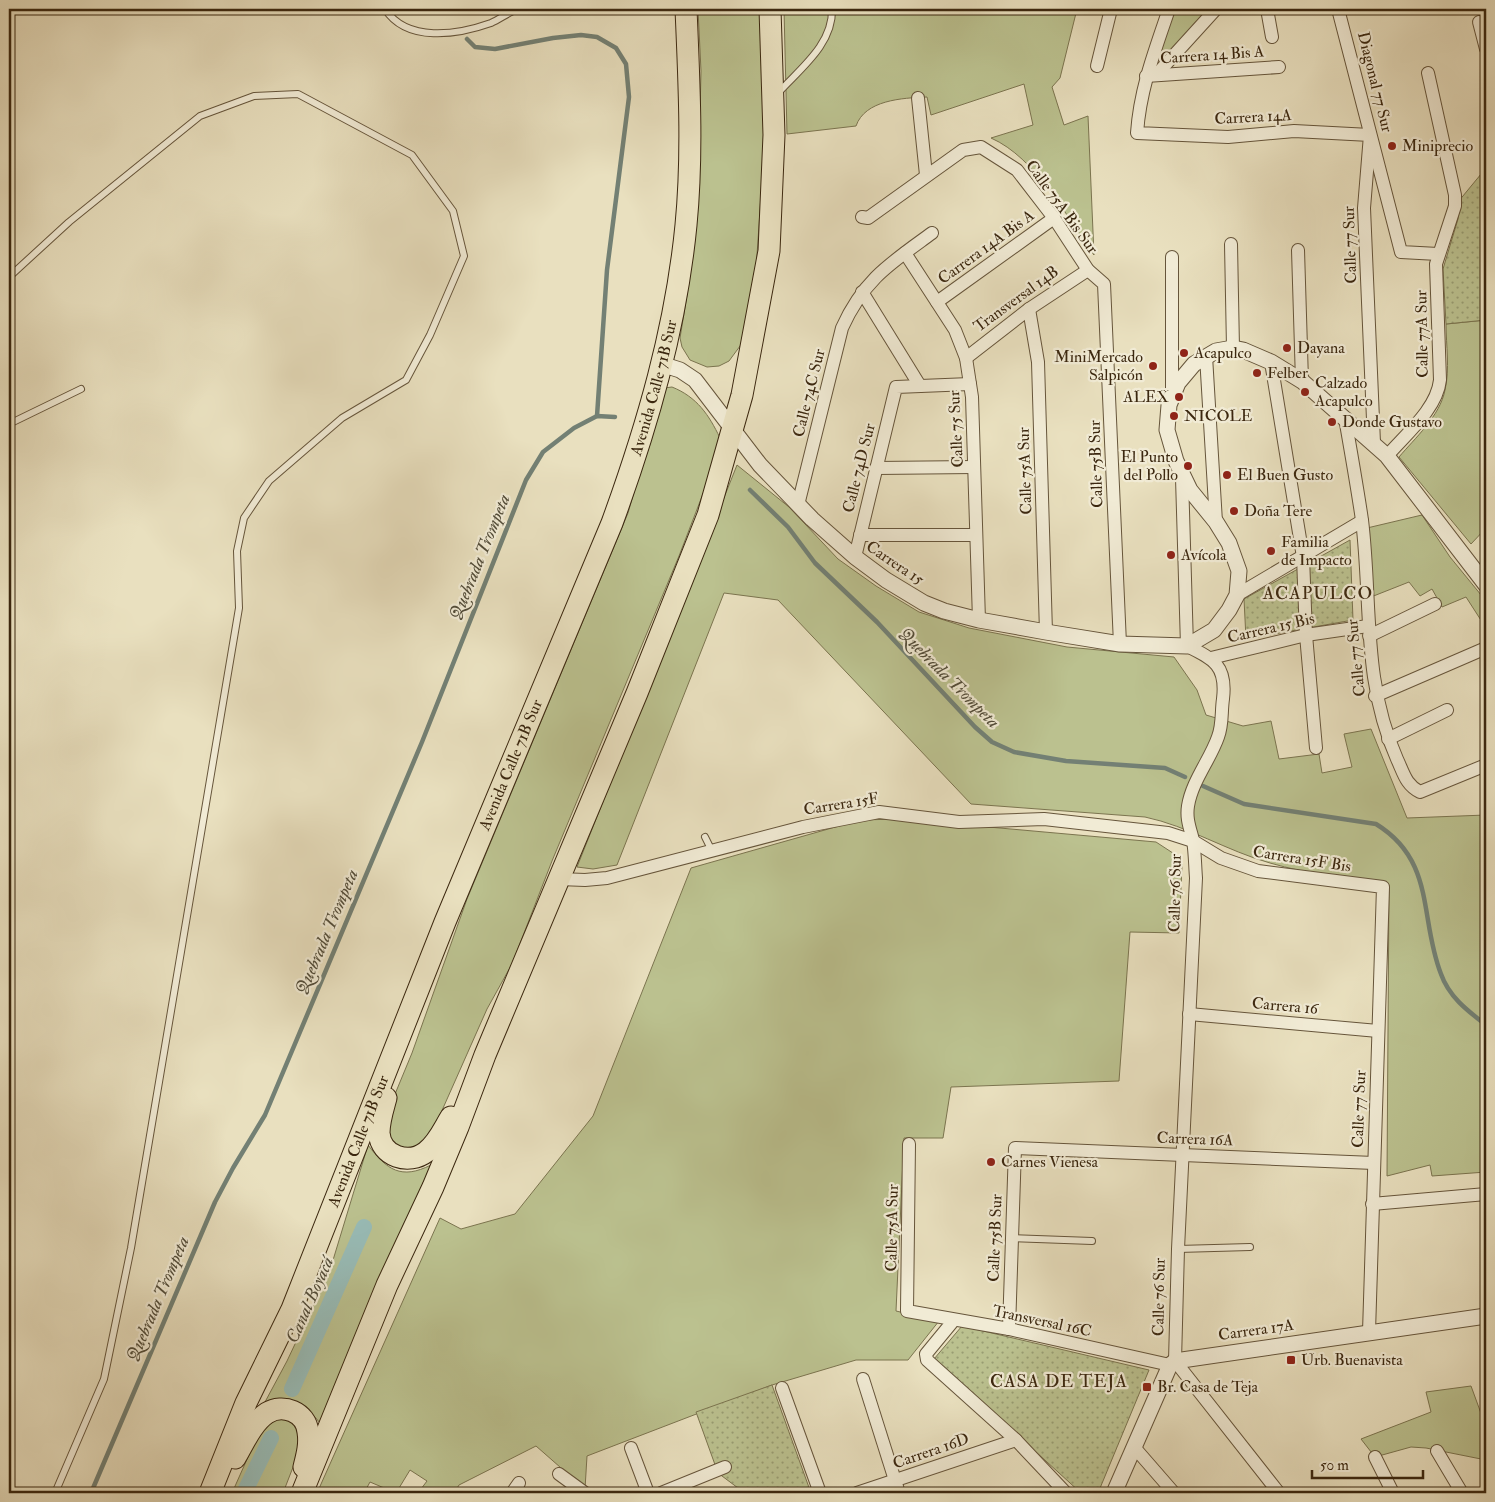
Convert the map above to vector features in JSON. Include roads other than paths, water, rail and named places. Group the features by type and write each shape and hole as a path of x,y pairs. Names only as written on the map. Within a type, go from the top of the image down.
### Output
{"highway":[{"name":"Avenida Calle 71B Sur","path":"212,1493 246,1403 292,1309 411,1009 612,523 632,467 662,364 678,291 687,217 690,141 686,9"},
{"path":"302,1493 386,1285 439,1173 485,1055 700,540 734,431 758,319 770,251 774,143 770,9"},
{"path":"411,1009 380,1124 379,1135 383,1145 392,1155 407,1160 415,1158 432,1146 485,1055"},
{"path":"212,1493 256,1424 268,1412 284,1408 299,1414 308,1431 308,1452 296,1493"}],"street":[{"path":"1097,66 1111,9"},
{"path":"1151,75 1169,9"},
{"path":"1151,75 1216,9"},
{"path":"1267,9 1272,37"},
{"name":"Diagonal 77 Sur","path":"1338,9 1401,252 1438,254"},
{"path":"1479,22 1486,49"},
{"name":"Carrera 14 Bis A","path":"1151,75 1279,67"},
{"name":"Calle 77A Sur","path":"1388,456 1426,411 1439,389 1436,264 1455,206 1455,185 1428,73"},
{"name":"Carrera 14A","path":"1151,75 1139,107 1137,133 1228,137 1294,131 1370,135"},
{"path":"862,217 868,218 926,175 918,98"},
{"name":"Calle 77 Sur","path":"1370,135 1364,208 1374,443"},
{"name":"Calle 75A Bis Sur","path":"926,175 963,150 981,147 1008,163 1017,170 1054,218 1088,270 1104,284"},
{"name":"Carrera 14A Bis A","path":"937,302 1054,218"},
{"name":"Calle 74C Sur","path":"798,505 842,328 862,292 879,271 932,233"},
{"path":"1231,244 1233,348"},
{"path":"1298,250 1302,382"},
{"name":"Calle 75 Sur","path":"905,253 955,330 966,358 970,384 979,620"},
{"path":"1172,257 1172,394 1167,430 1182,478 1187,646"},
{"name":"Transversal 14B","path":"966,358 1029,309 1088,270"},
{"name":"Calle 75B Sur","path":"1104,284 1120,644"},
{"path":"862,292 920,386 970,384"},
{"name":"Calle 75A Sur","path":"1029,309 1038,362 1046,632"},
{"path":"1172,394 1186,372 1206,356 1216,351 1233,348 1243,350 1271,362 1302,382 1388,456 1486,585"},
{"path":"1206,356 1216,522"},
{"path":"1271,362 1303,557 1306,635 1316,748"},
{"name":"Carrera 15","path":"662,364 680,370 695,380 773,480 855,557 886,580 924,603 944,612 1046,632 1120,644 1187,646"},
{"name":"Calle 74D Sur","path":"855,557 896,387 920,386"},
{"name":"Calle 77 Sur","path":"1345,418 1362,521 1369,631 1376,696 1388,738 1410,787 1420,792 1486,765"},
{"path":"876,468 974,467"},
{"path":"1182,478 1216,522 1235,557 1239,571 1237,595"},
{"path":"1187,646 1214,630 1237,595 1362,521"},
{"path":"860,534 976,535"},
{"name":"Carrera 15 Bis","path":"1211,658 1306,635 1369,631 1435,604"},
{"path":"1187,646 1211,658"},
{"path":"1376,696 1486,648"},
{"name":"Calle 76 Sur","path":"1173,1363 1196,878 1193,841 1187,821 1188,806 1194,786 1218,737 1222,724 1225,689 1220,668 1211,658"},
{"path":"1388,738 1447,710"},
{"name":"Carrera 15F","path":"559,879 585,880 607,878 803,826 879,812 959,822 1044,819 1168,832 1193,841"},
{"name":"Carrera 15F Bis","path":"1193,841 1221,858 1258,871 1383,887"},
{"name":"Calle 77 Sur","path":"1369,1332 1383,887"},
{"name":"Carrera 16","path":"1189,1014 1378,1030"},
{"name":"Calle 75A Sur","path":"908,1311 909,1144"},
{"name":"Calle 75B Sur","path":"1009,1329 1014,1148"},
{"name":"Carrera 16A","path":"1014,1148 1374,1163"},
{"path":"1372,1204 1486,1194"},
{"name":"Transversal 16C","path":"908,1311 1009,1329 1173,1363"},
{"name":"Carrera 17A","path":"1173,1363 1369,1332 1486,1316"},
{"path":"954,1320 926,1357 1016,1440 1066,1493"},
{"path":"1114,1493 1173,1363 1279,1493"},
{"path":"863,1379 899,1493"},
{"path":"782,1388 820,1493"},
{"name":"Carrera 16D","path":"857,1493 1016,1440"},
{"path":"1134,1447 1174,1493"},
{"path":"631,1448 648,1493"},
{"path":"1438,1451 1462,1493"},
{"path":"1375,1458 1393,1493"},
{"path":"661,1493 725,1467"},
{"path":"559,1474 585,1493"}],"lane":[{"path":"385,9 392,19 409,29 430,34 476,27 493,22 518,9"},
{"path":"773,98 819,50 833,20 832,9"},
{"path":"9,277 69,222 200,116 254,96 298,94 412,156 453,211 464,256 430,335 406,380 342,418 270,481 244,518 237,552 239,608 131,1248 104,1379 55,1493"},
{"path":"9,424 81,389"},
{"path":"705,837 712,850"},
{"path":"1012,1238 1092,1241"},
{"path":"1178,1250 1250,1247"}],"waterway":[{"path":"467,39 475,47 495,49 553,38 581,35 597,37 616,48 626,64 629,97 607,270 597,416"},
{"name":"Quebrada Trompeta","path":"91,1493 215,1202 265,1115 422,742 526,480 543,452 574,428 597,416 615,417"},
{"name":"Quebrada Trompeta","path":"750,490 788,527 815,563 877,622 975,727 992,742 1014,752 1066,761 1165,768 1185,777"},
{"name":"Quebrada Trompeta","path":"1203,786 1244,804 1376,824 1395,839 1408,855 1417,873 1423,892 1434,953 1444,982 1454,997 1486,1025"},
{"name":"Canal Boyacá","path":"292,1389 364,1227"},
{"name":"Canal Boyacá","path":"244,1493 271,1438"}],"place":[{"name":"Miniprecio","path":"1392,146"},
{"name":"Dayana","path":"1287,348"},
{"name":"Acapulco","path":"1184,353"},
{"name":"MiniMercado Salpicón","path":"1153,366"},
{"name":"Felber","path":"1257,373"},
{"name":"Calzado Acapulco","path":"1305,392"},
{"name":"ALEX","path":"1179,397"},
{"name":"NICOLE","path":"1174,416"},
{"name":"Donde Gustavo","path":"1332,422"},
{"name":"El Punto del Pollo","path":"1188,466"},
{"name":"El Buen Gusto","path":"1227,475"},
{"name":"Doña Tere","path":"1234,511"},
{"name":"Familia de Impacto","path":"1271,551"},
{"name":"Avícola","path":"1171,555"},
{"name":"Carnes Vienesa","path":"991,1162"},
{"name":"Urb. Buenavista","path":"1291,1360"},
{"name":"Br. Casa de Teja","path":"1147,1387"}],"district":[{"name":"ACAPULCO","path":"1318,593"},
{"name":"CASA DE TEJA","path":"1059,1381"}]}
